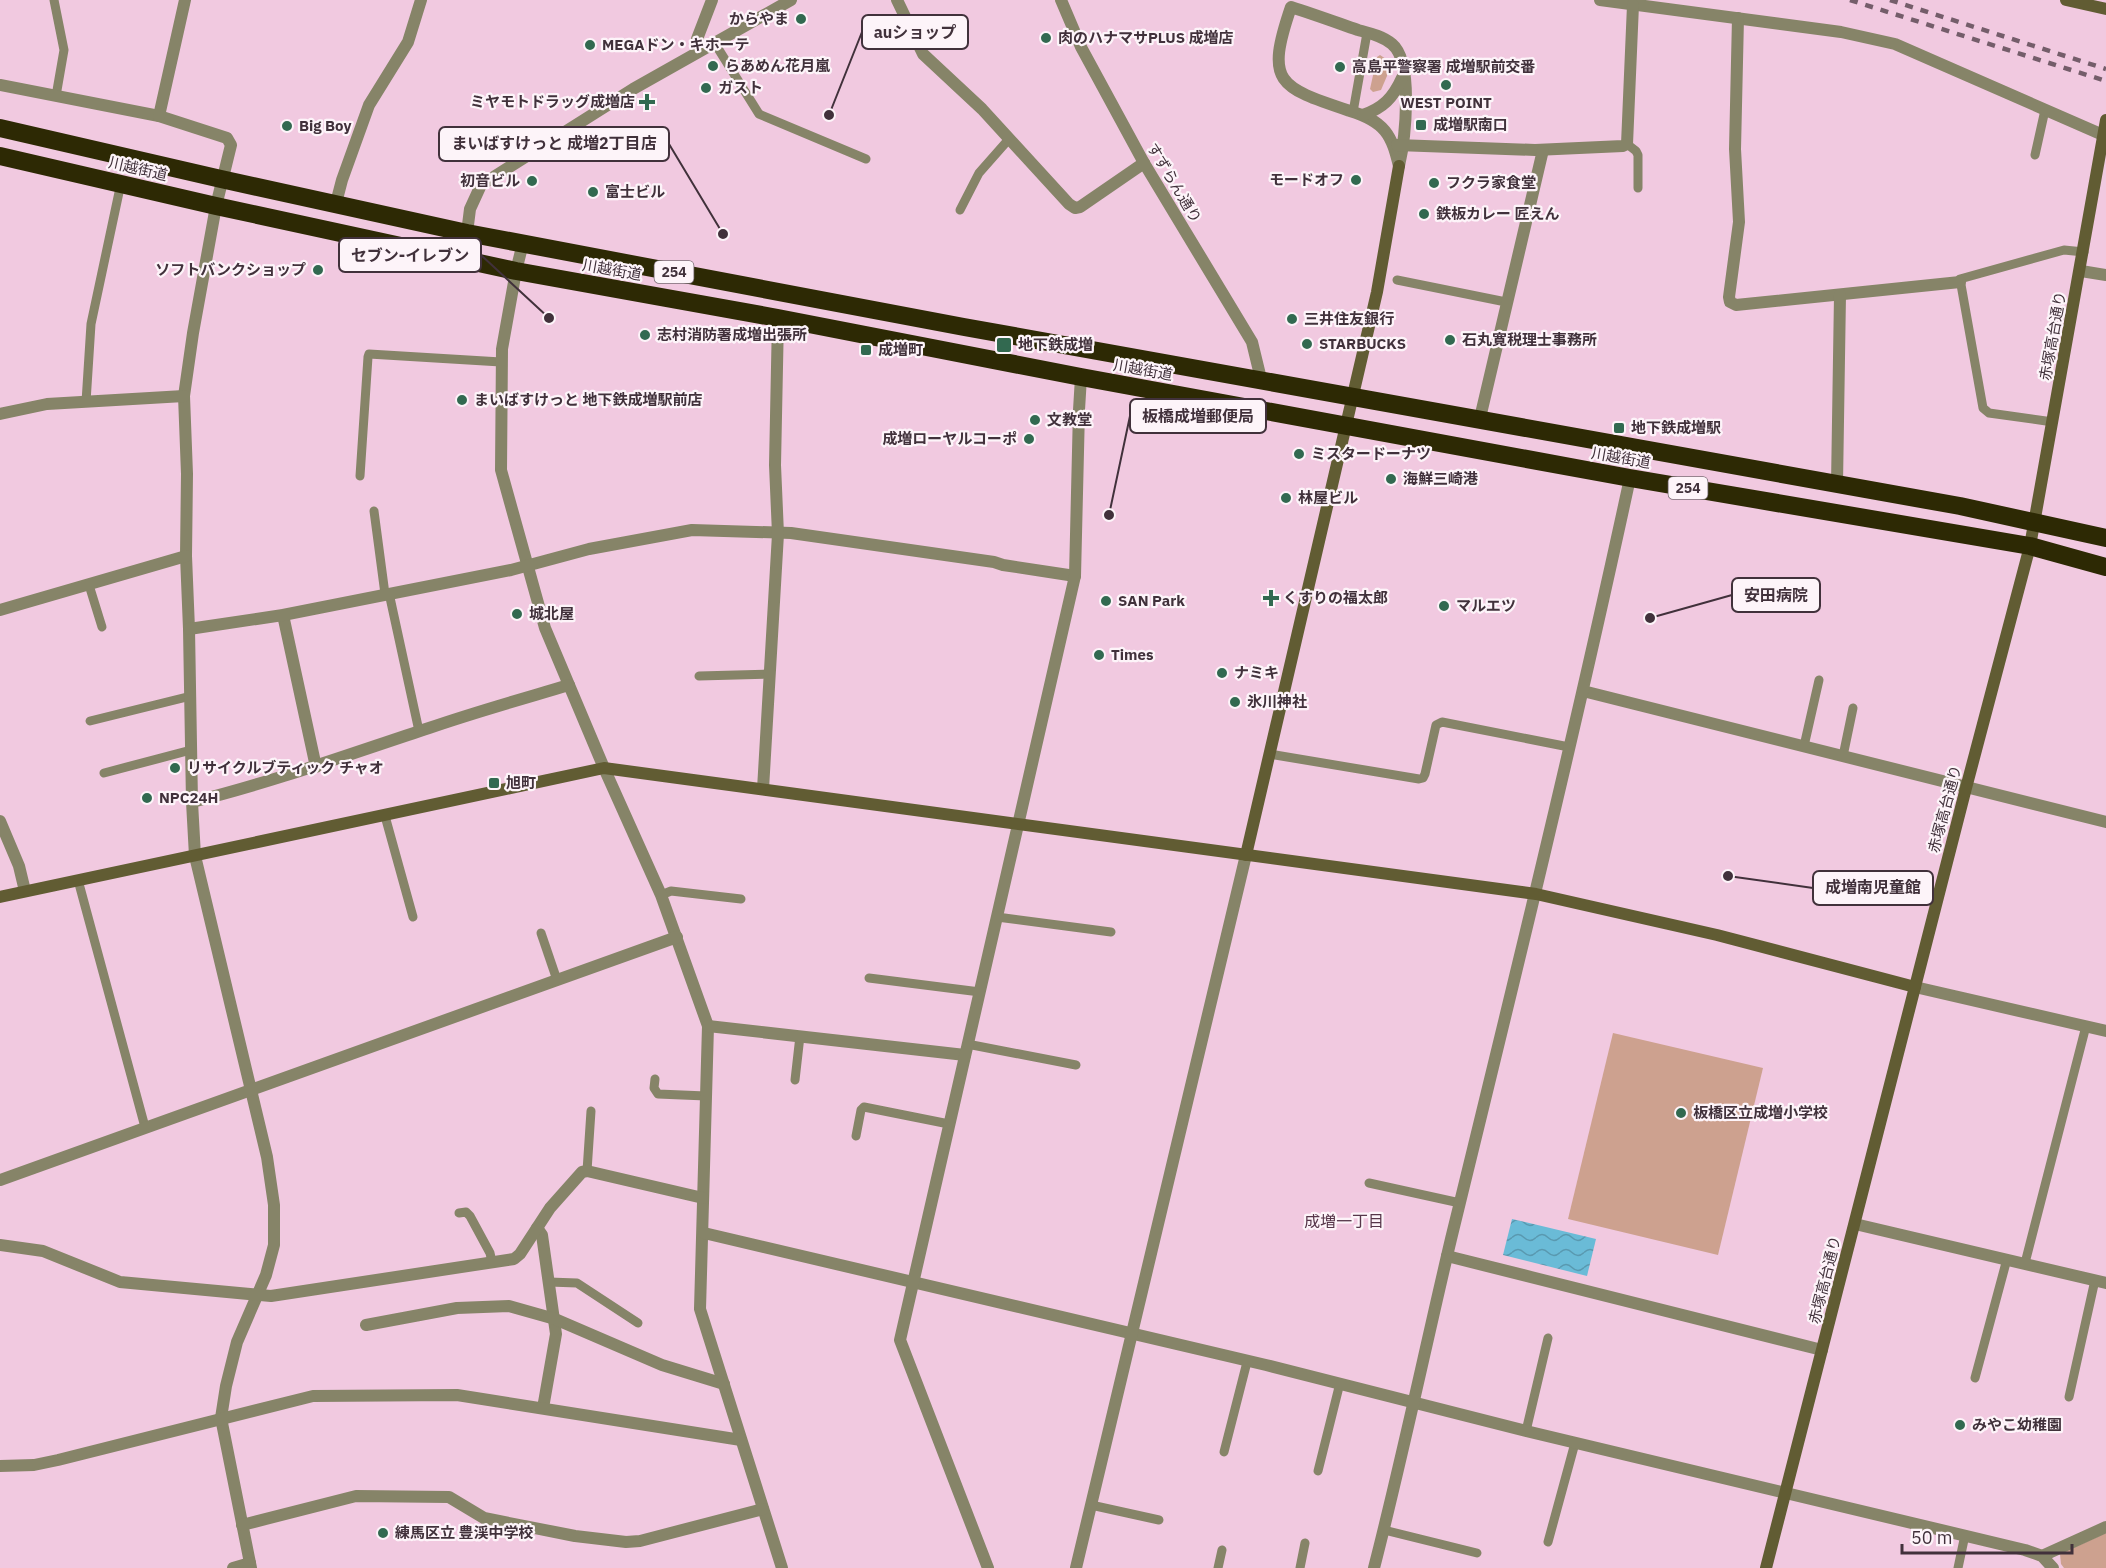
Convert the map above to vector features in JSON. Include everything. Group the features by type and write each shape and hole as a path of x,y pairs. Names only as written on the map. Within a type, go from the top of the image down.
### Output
{"highway":[{"name":"川越街道","path":"0,128 221,179 523,243 964,327 1960,506 2106,538"},
{"name":"川越街道","path":"0,156 216,206 516,271 1630,478 2030,546 2106,567"}],"street":[{"path":"159,116 185,0"},
{"path":"336,203 369,105 408,42 421,0"},
{"path":"701,49 696,39 712,0"},
{"path":"467,232 470,209 481,185 633,89 791,0"},
{"path":"897,0 923,54 982,109 1075,208 1080,207 1144,163"},
{"name":"すずらん通り","path":"1061,0 1081,47 1144,163 1252,342 1261,379"},
{"path":"1076,1568 1379,284 1399,166 1398,145 1406,127 1404,74 1400,53 1394,45 1386,39 1291,7 1280,0"},
{"path":"1600,0 1841,32 1896,44 2103,135"},
{"path":"2066,0 2106,9"},
{"path":"1291,7 1278,49 1278,64 1285,82 1305,96 1358,113 1385,131 1398,145 1543,150 1627,144 1633,5"},
{"path":"1738,18 1735,149 1739,222 1730,302 1736,305 1960,282"},
{"path":"1358,113 1385,105 1396,93 1404,74"},
{"path":"0,85 159,116 227,138 231,145 221,179 184,396 187,474 186,556 195,856 267,1157 275,1213 274,1245 266,1275 237,1342 221,1418 251,1565 232,1568"},
{"name":"赤塚高台通り","path":"1766,1568 2030,546 2106,120"},
{"path":"1480,418 1543,150"},
{"path":"523,243 501,362 501,470 545,628 661,895 708,1026 704,1233 700,1309 782,1568"},
{"path":"2080,271 2106,275"},
{"path":"1837,484 1840,295"},
{"path":"763,789 778,534 775,465 778,318"},
{"path":"988,1568 900,1340 1075,576 1078,410 1081,377"},
{"path":"0,414 47,404 184,396"},
{"path":"1374,1568 1447,1256 1536,894 1630,478"},
{"path":"189,628 283,615 511,570 589,549 692,530 791,533 1075,576"},
{"path":"0,610 186,556"},
{"path":"283,615 315,767"},
{"path":"192,802 315,767 419,731 569,684"},
{"path":"1583,691 2106,822"},
{"path":"0,897 604,768 1536,894 1717,935 1915,987 2106,1031"},
{"path":"0,821 19,866 26,891"},
{"path":"0,1180 677,937"},
{"path":"708,1026 966,1050"},
{"path":"0,1245 43,1251 120,1282 271,1296 518,1257 550,1208 582,1172 587,1171 703,1198"},
{"path":"1855,1224 2101,1281"},
{"path":"537,1228 542,1235 556,1334 543,1408"},
{"path":"704,1233 1340,1383 1575,1443 1965,1535 2025,1550 2042,1557 2053,1568"},
{"path":"1447,1256 1822,1350"},
{"path":"366,1325 457,1308 509,1306 555,1319 662,1365 724,1383"},
{"path":"0,1466 34,1465 58,1460 313,1396 457,1395 741,1440"},
{"path":"242,1525 356,1496 449,1497 484,1518 575,1536 626,1542 640,1541 763,1509"},
{"path":"2042,1557 2106,1527"}],"lane":[{"path":"54,0 64,50 56,96"},
{"path":"1358,113 1367,33"},
{"path":"714,42 759,114 866,159"},
{"path":"2035,155 2045,110"},
{"path":"960,210 979,173 1009,139"},
{"path":"1627,144 1638,155 1638,188"},
{"path":"86,402 92,324 121,183"},
{"path":"2053,422 1989,413 1983,408 1960,278 2064,250 2084,252"},
{"path":"1396,280 1506,302"},
{"path":"360,476 369,354 501,362"},
{"path":"374,511 387,594 419,731"},
{"path":"89,585 102,627"},
{"path":"699,676 769,674"},
{"path":"1804,746 1819,680"},
{"path":"90,721 191,696"},
{"path":"1843,756 1853,708"},
{"path":"1269,754 1419,779 1424,778 1436,725 1442,722 1569,747"},
{"path":"104,773 191,750"},
{"path":"385,816 413,917"},
{"path":"78,880 146,1127"},
{"path":"661,895 671,891 741,899"},
{"path":"997,917 1111,932"},
{"path":"541,933 557,980"},
{"path":"869,978 980,992"},
{"path":"2025,1263 2086,1026"},
{"path":"795,1080 800,1036"},
{"path":"966,1050 1076,1065"},
{"path":"655,1079 654,1088 658,1094 706,1096"},
{"path":"856,1136 861,1110 864,1107 949,1124"},
{"path":"587,1171 591,1111"},
{"path":"1369,1183 1460,1203"},
{"path":"459,1213 466,1212 470,1216 490,1253 492,1262"},
{"path":"1976,1378 2007,1259"},
{"path":"2069,1397 2101,1281"},
{"path":"549,1282 577,1283 639,1323"},
{"path":"1526,1431 1548,1338"},
{"path":"1224,1452 1247,1362"},
{"path":"1318,1471 1340,1383"},
{"path":"1548,1542 1575,1443"},
{"path":"1091,1506 1159,1520"},
{"path":"1384,1530 1477,1552"},
{"path":"1958,1568 1965,1535"},
{"path":"1300,1568 1305,1544"},
{"path":"1218,1568 1222,1550"}],"green space":[{"path":"1380,55 1386,59 1387,76 1381,90 1373,92 1370,89 1377,57"},
{"path":"1613,1033 1763,1068 1718,1255 1568,1219"},
{"path":"2106,1533 2106,1568 2064,1568 2060,1554"}],"water":[{"path":"1512,1219 1596,1239 1587,1276 1503,1255"}],"railway":[{"path":"1850,0 2106,81"},
{"path":"1890,0 2106,69"}],"place":[{"name":"からやま","path":"801,19"},
{"name":"肉のハナマサPLUS 成増店","path":"1046,38"},
{"name":"MEGAドン・キホーテ","path":"590,45"},
{"name":"らあめん花月嵐","path":"713,66"},
{"name":"高島平警察署 成増駅前交番","path":"1340,67"},
{"name":"WEST POINT","path":"1446,85"},
{"name":"ガスト","path":"706,88"},
{"name":"ミヤモトドラッグ成増店","path":"647,102"},
{"name":"auショップ","path":"829,115"},
{"name":"成増駅南口","path":"1421,125"},
{"name":"Big Boy","path":"287,126"},
{"name":"モードオフ","path":"1356,180"},
{"name":"初音ビル","path":"532,181"},
{"name":"フクラ家食堂","path":"1434,183"},
{"name":"富士ビル","path":"593,192"},
{"name":"鉄板カレー 匠えん","path":"1424,214"},
{"name":"まいばすけっと 成増2丁目店","path":"723,234"},
{"name":"ソフトバンクショップ","path":"318,270"},
{"name":"セブン-イレブン","path":"549,318"},
{"name":"三井住友銀行","path":"1292,319"},
{"name":"志村消防署成増出張所","path":"645,335"},
{"name":"石丸寛税理士事務所","path":"1450,340"},
{"name":"STARBUCKS","path":"1307,344"},
{"name":"地下鉄成増","path":"1004,345"},
{"name":"成増町","path":"866,350"},
{"name":"まいばすけっと 地下鉄成増駅前店","path":"462,400"},
{"name":"文教堂","path":"1035,420"},
{"name":"地下鉄成増駅","path":"1619,428"},
{"name":"成増ローヤルコーポ","path":"1029,439"},
{"name":"ミスタードーナツ","path":"1299,454"},
{"name":"海鮮三崎港","path":"1391,479"},
{"name":"林屋ビル","path":"1286,498"},
{"name":"板橋成増郵便局","path":"1109,515"},
{"name":"くすりの福太郎","path":"1271,598"},
{"name":"SAN Park","path":"1106,601"},
{"name":"マルエツ","path":"1444,606"},
{"name":"城北屋","path":"517,614"},
{"name":"安田病院","path":"1650,618"},
{"name":"Times","path":"1099,655"},
{"name":"ナミキ","path":"1222,673"},
{"name":"氷川神社","path":"1235,702"},
{"name":"リサイクルブティック チャオ","path":"175,768"},
{"name":"旭町","path":"494,783"},
{"name":"NPC24H","path":"147,798"},
{"name":"成増南児童館","path":"1728,876"},
{"name":"板橋区立成増小学校","path":"1681,1113"},
{"name":"みやこ幼稚園","path":"1960,1425"},
{"name":"練馬区立 豊渓中学校","path":"383,1533"}],"district":[{"name":"成増一丁目","path":"1344,1221"}]}
